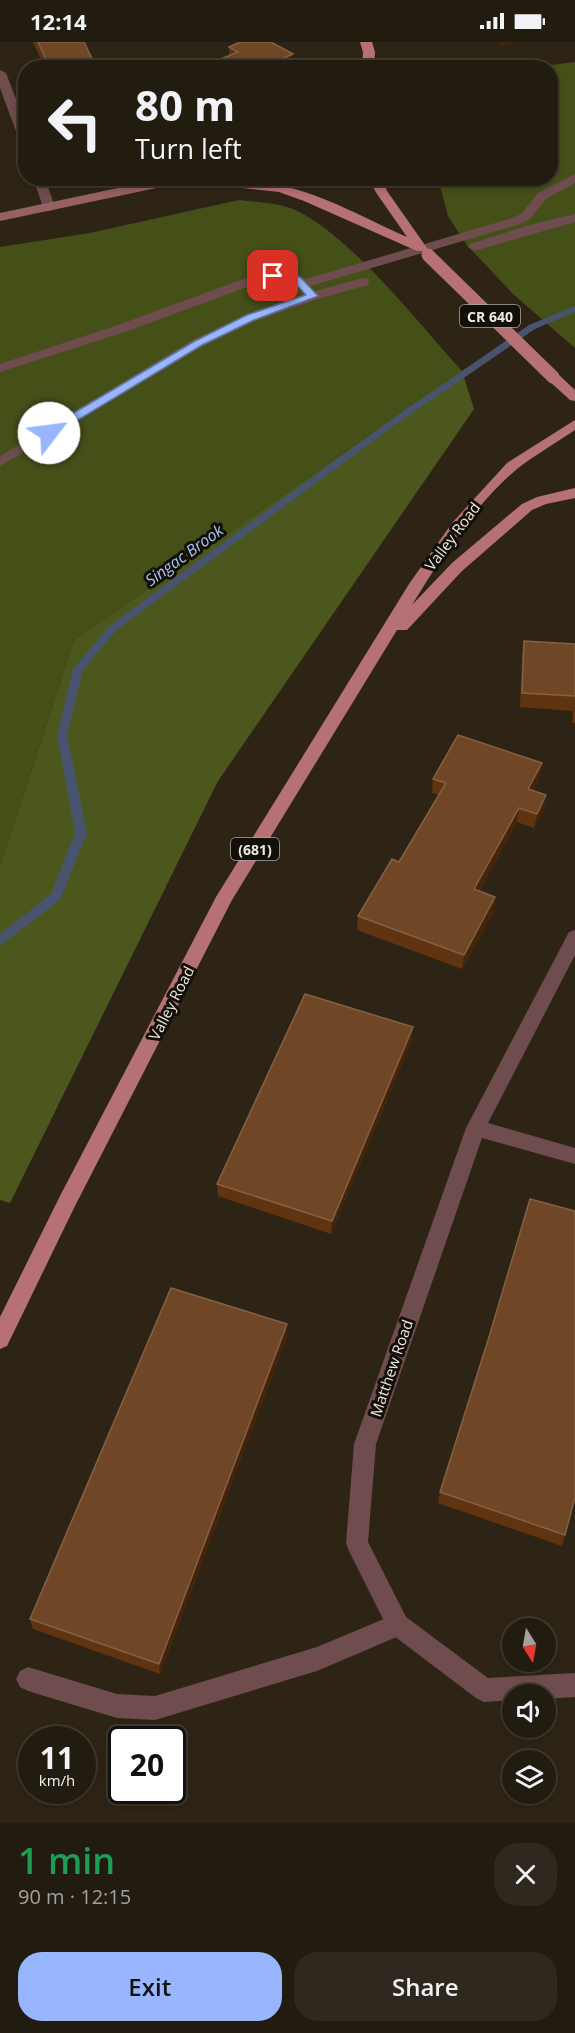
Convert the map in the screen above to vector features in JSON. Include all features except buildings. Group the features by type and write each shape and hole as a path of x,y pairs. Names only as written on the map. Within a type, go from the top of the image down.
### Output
{"main road":[{"path":"366,42 368,60"},
{"path":"0,217 147,186"},
{"path":"256,186 281,189 308,198 425,252"},
{"name":"CR 640","path":"379,186 425,252 575,398"},
{"name":"Valley Road","path":"0,1339 67,1202 225,897 417,584 457,526 512,466 575,424"},
{"name":"Valley Road","path":"361,677 407,618 457,567 509,521 527,507 542,500 575,493"}],"street":[{"path":"0,73 18,121"},
{"path":"474,247 527,223 542,196 575,178"},
{"path":"42,186 49,207"},
{"path":"304,284 527,223 575,218"},
{"path":"0,368 123,328 251,281 273,276 289,276 304,284 313,296"},
{"path":"0,462 198,343 250,318 313,296 363,282"},
{"name":"Matthew Road","path":"575,937 476,1128 365,1444 357,1543 398,1625 484,1690 575,1685"},
{"path":"476,1128 575,1156"},
{"path":"28,1679 117,1706 155,1708 317,1659 398,1625"}],"green space":[{"path":"575,62 575,348 513,294 467,245 448,216 440,186 558,186 558,64"},
{"path":"239,200 293,209 315,221 337,238 383,282 462,371 74,640 0,866 0,247 90,233"},
{"path":"462,371 474,409 218,781 10,1203 0,1200 0,866 74,640"}],"waterway":[{"name":"Singac Brook","path":"0,941 56,897 81,833 62,735 78,669 113,628 392,423 532,327 575,309"}],"route":[{"path":"49,433 198,343 250,318 313,296 297,279 289,276 273,276"}]}
